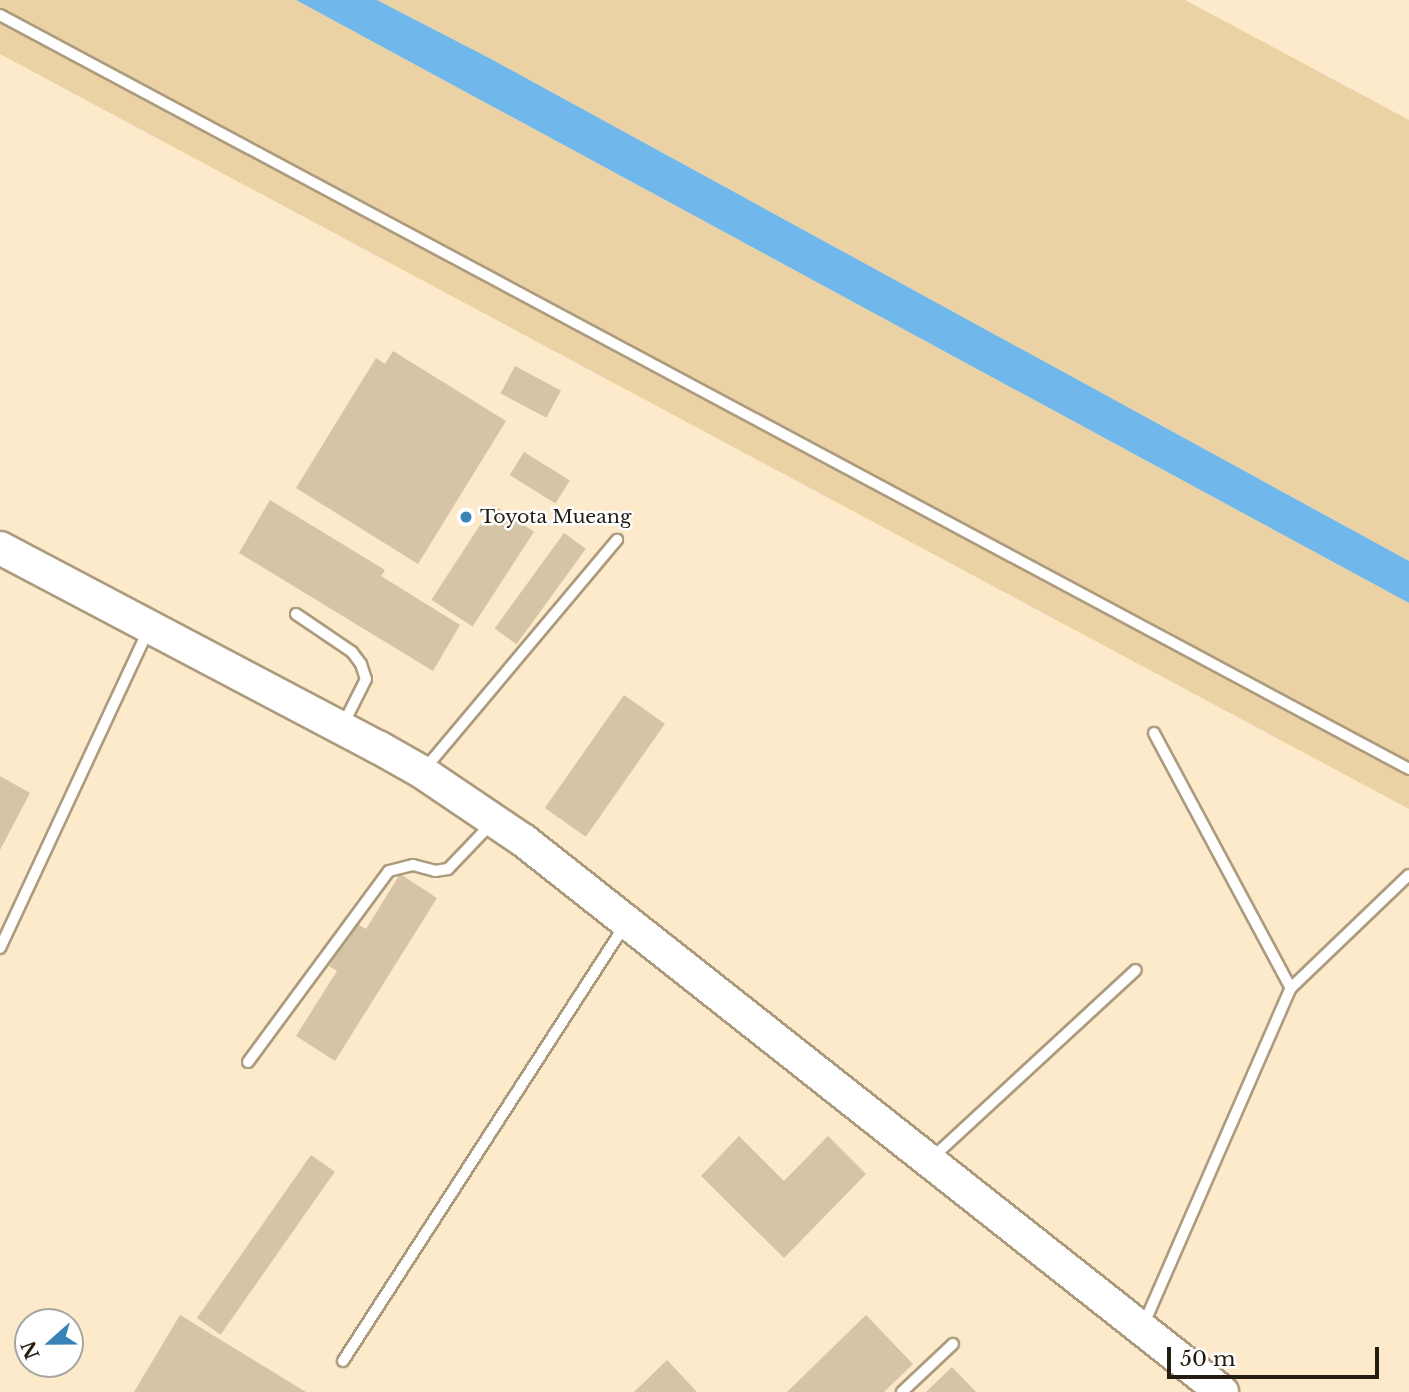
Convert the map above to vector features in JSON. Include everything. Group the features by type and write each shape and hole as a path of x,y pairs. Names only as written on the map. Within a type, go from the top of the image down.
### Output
{"main road":[{"path":"0,548 342,727 422,772 523,840 1141,1331 1222,1392"}],"lane":[{"path":"0,15 1409,769"},
{"path":"422,772 617,540"},
{"path":"296,614 352,652 361,664 366,679 342,727"},
{"path":"0,948 150,625"},
{"path":"1154,733 1291,988"},
{"path":"248,1062 389,871 413,865 435,871 448,869 494,821"},
{"path":"1141,1331 1291,988 1409,875"},
{"path":"343,1361 627,922"},
{"path":"928,1162 1136,970"},
{"path":"902,1392 953,1344"}],"shaded area":[{"path":"0,0 296,0 1409,603 1409,809 0,54"},
{"path":"377,0 1185,0 1409,120 1409,561 491,59"}],"water":[{"path":"296,0 377,0 491,59 1409,561 1409,603"}],"building":[{"path":"393,351 506,421 418,564 296,488 376,358 385,364"},
{"path":"515,366 561,390 546,418 500,393"},
{"path":"524,452 570,481 555,504 510,475"},
{"path":"270,500 385,570 381,576 460,625 433,671 239,553"},
{"path":"493,505 534,532 473,626 431,600"},
{"path":"564,533 586,549 516,644 495,628"},
{"path":"624,695 665,724 586,837 545,808"},
{"path":"0,776 30,793 0,850"},
{"path":"400,874 437,898 335,1061 296,1036 337,971 329,966 356,923 366,929"},
{"path":"739,1136 784,1181 828,1136 866,1174 784,1258 701,1176"},
{"path":"311,1155 335,1172 221,1335 197,1318"},
{"path":"180,1315 306,1392 134,1392"},
{"path":"866,1315 913,1364 884,1392 787,1392"},
{"path":"667,1360 697,1392 634,1392"},
{"path":"952,1367 976,1392 926,1392"}],"place":[{"name":"Toyota Mueang","path":"466,517"}]}
